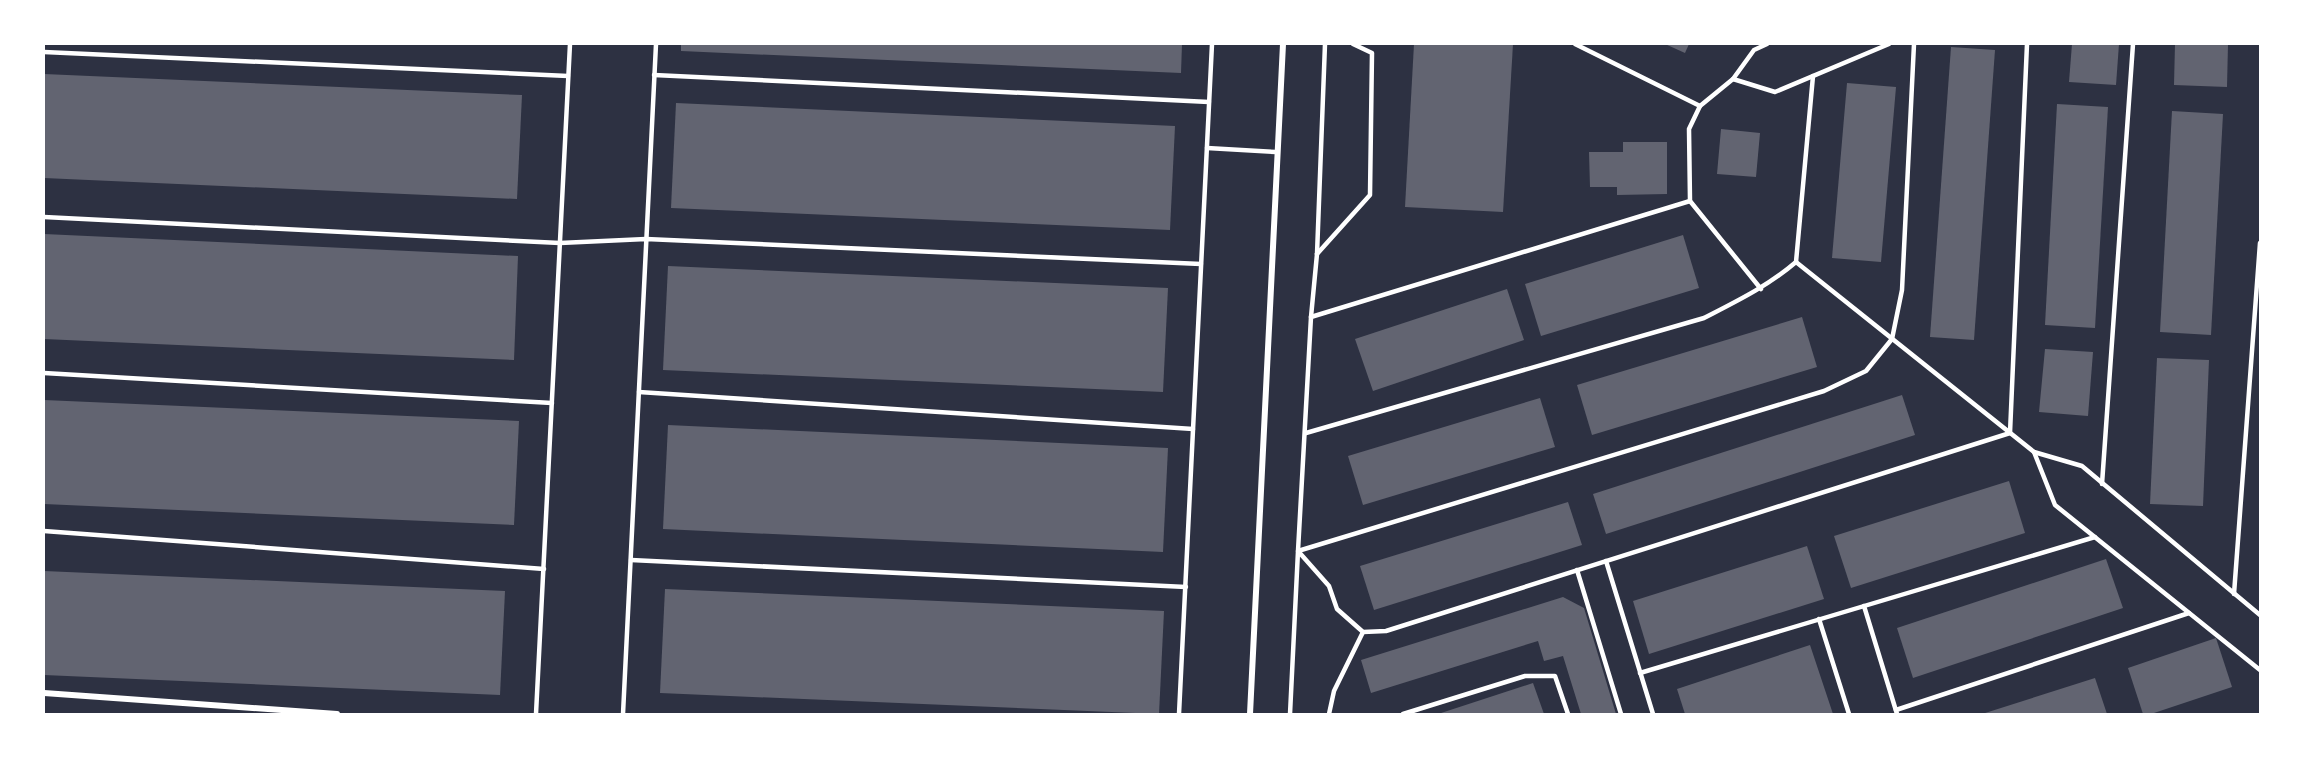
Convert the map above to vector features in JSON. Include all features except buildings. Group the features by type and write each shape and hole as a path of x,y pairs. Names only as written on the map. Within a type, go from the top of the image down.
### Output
{"street":[{"path":"1250,714 1283,44"},
{"path":"44,693 338,714"}],"lane":[{"path":"536,714 570,44"},
{"path":"623,714 656,44"},
{"path":"1179,714 1212,44"},
{"path":"1290,714 1311,317 1317,254 1325,44"},
{"path":"1317,254 1370,195 1372,52 1353,44"},
{"path":"1575,44 1700,106"},
{"path":"1761,289 1690,201 1689,129 1700,106 1733,79 1754,50 1767,44"},
{"path":"1733,79 1775,92 1889,44"},
{"path":"1298,550 1824,391 1866,371 1892,339 1902,290 1914,44"},
{"path":"2010,433 2027,44"},
{"path":"2102,484 2133,44"},
{"path":"44,52 568,76"},
{"path":"654,75 1209,102"},
{"path":"1306,432 1704,318 1761,289 1796,262 1813,76"},
{"path":"1207,148 1276,152"},
{"path":"1311,317 1690,201"},
{"path":"44,217 561,243 646,239 1202,264"},
{"path":"2234,594 2260,243"},
{"path":"1796,262 2034,452 2082,466 2260,615"},
{"path":"44,373 552,403"},
{"path":"639,392 1193,429"},
{"path":"1298,550 1329,586 1337,609 1363,632 1386,631 2010,433"},
{"path":"2034,452 2055,505 2260,670"},
{"path":"44,531 544,569"},
{"path":"1640,673 2095,537"},
{"path":"631,560 1186,587"},
{"path":"1606,561 1653,714"},
{"path":"1577,570 1621,714"},
{"path":"1864,606 1896,712 2189,613"},
{"path":"1820,619 1849,714"},
{"path":"1329,714 1334,691 1363,632"},
{"path":"1402,714 1526,676 1555,676 1568,714"}]}
